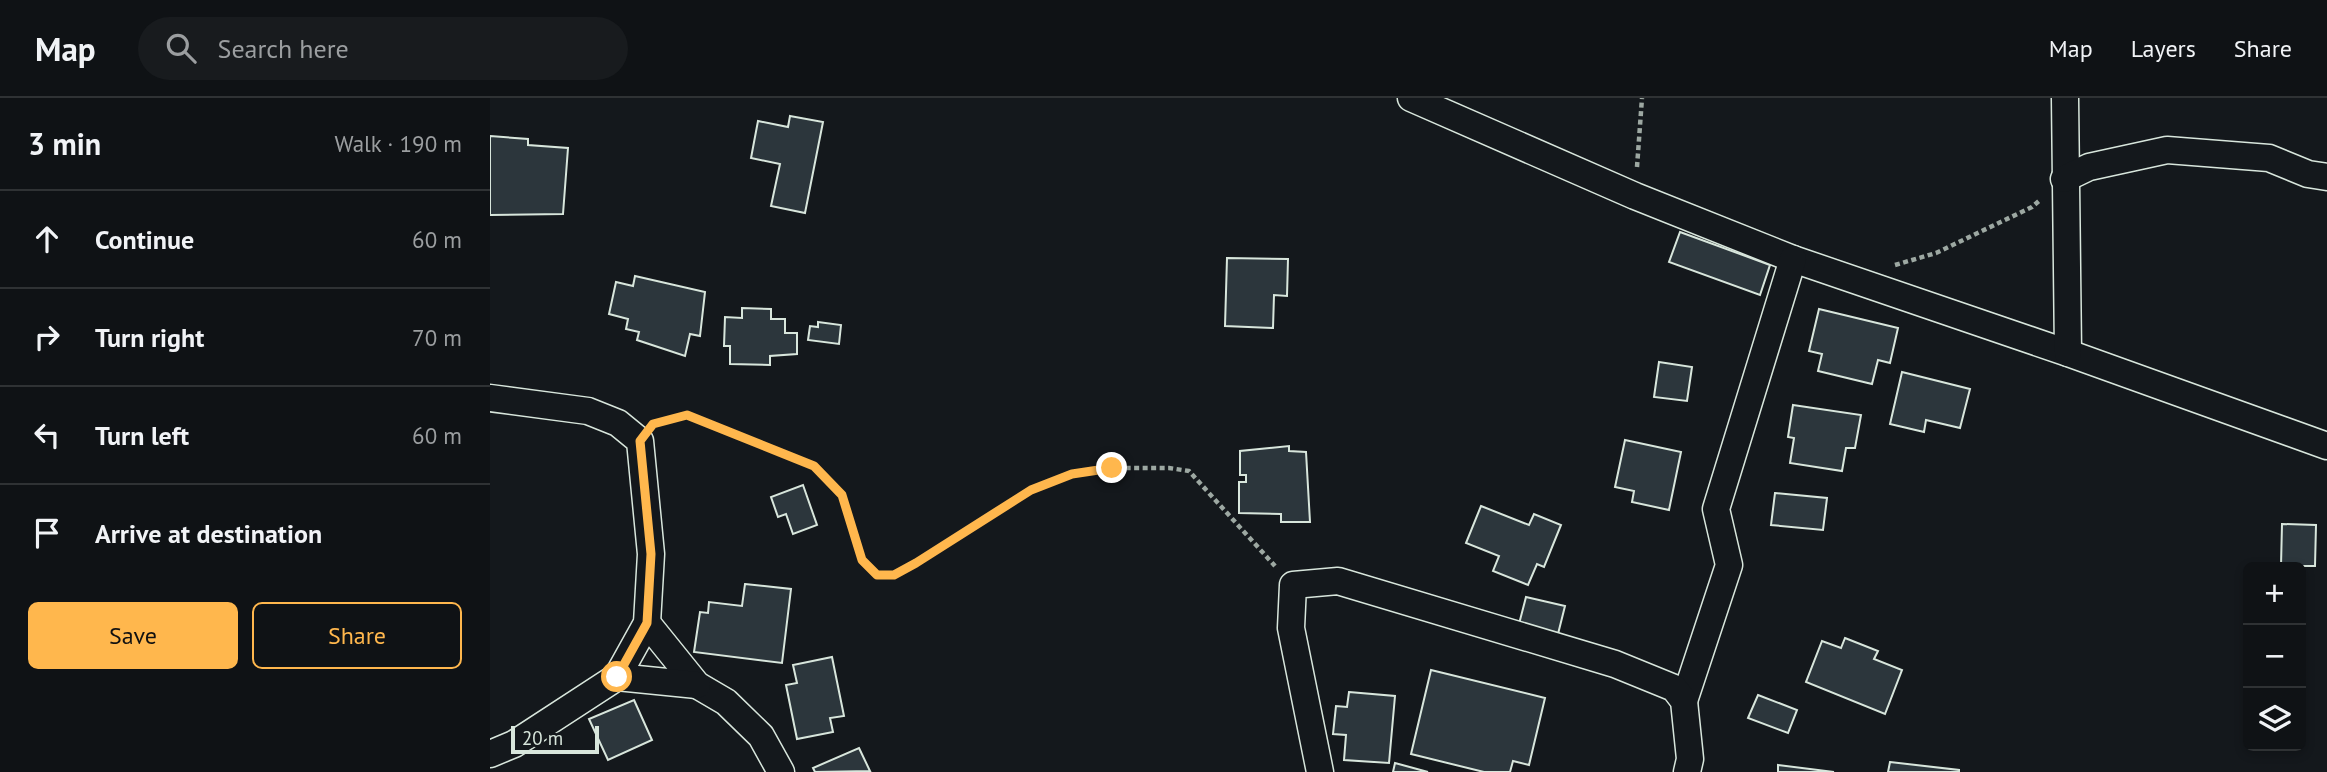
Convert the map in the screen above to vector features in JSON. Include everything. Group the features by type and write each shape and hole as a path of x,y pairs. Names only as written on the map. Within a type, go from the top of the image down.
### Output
{"street":[{"path":"1411,98 1635,196 1793,260 2068,353 2327,446"},
{"path":"2065,98 2068,353"},
{"path":"2064,178 2089,167 2167,150 2269,158 2308,174 2327,177"},
{"path":"1687,772 1690,759 1684,701 1729,565 1716,509 1793,260"},
{"path":"490,398 588,411 618,423 640,441 651,554 647,623 617,677 514,744 490,754"},
{"path":"1320,772 1290,628 1293,585 1338,581 1376,592 1615,664 1674,688 1684,701"},
{"path":"647,623 697,685 726,702 761,736 780,772"},
{"path":"617,677 697,685"}],"path":[{"path":"1635,196 1642,98"},
{"path":"1888,267 1936,253 2032,207 2064,178"},
{"path":"640,441 653,424 687,415 814,466 842,495 862,560 877,575 894,575 1031,490 1072,474 1112,468 1170,468 1189,471 1293,585"}],"building":[{"path":"790,116 823,122 805,213 771,206 780,164 751,158 758,121 788,127"},
{"path":"490,136 528,139 528,145 568,148 563,214 490,215"},
{"path":"1680,232 1770,265 1760,295 1669,262"},
{"path":"1227,258 1288,259 1287,296 1274,295 1273,328 1225,326"},
{"path":"635,276 705,292 700,336 690,334 685,356 637,340 639,332 626,329 628,319 609,314 616,282 633,286"},
{"path":"742,308 771,309 771,319 785,319 785,333 797,333 797,354 770,356 770,365 730,364 730,346 724,346 725,317 742,318"},
{"path":"1819,309 1898,328 1890,363 1878,360 1872,384 1818,371 1822,354 1809,351"},
{"path":"818,322 841,325 839,344 808,340 810,326 818,327"},
{"path":"1659,362 1692,367 1687,401 1654,397"},
{"path":"1902,372 1970,389 1960,428 1926,420 1924,432 1890,424"},
{"path":"1793,405 1861,415 1855,448 1846,448 1842,471 1790,463 1794,438 1788,437"},
{"path":"1625,440 1681,452 1669,510 1632,502 1634,491 1615,487"},
{"path":"1289,446 1289,451 1306,452 1310,522 1281,522 1281,514 1239,513 1239,482 1246,482 1246,475 1240,475 1240,451"},
{"path":"803,485 817,525 793,534 786,514 778,517 771,497"},
{"path":"1775,493 1827,498 1823,530 1771,525"},
{"path":"1481,506 1529,525 1534,514 1561,525 1544,567 1537,564 1528,585 1493,571 1499,556 1466,543"},
{"path":"2282,524 2316,525 2315,566 2306,566 2306,562 2281,562"},
{"path":"745,584 791,589 782,663 694,652 700,612 708,613 709,602 742,606"},
{"path":"1526,597 1565,606 1558,634 1519,624"},
{"path":"1845,638 1878,651 1874,659 1902,670 1885,714 1806,682 1822,641 1841,648"},
{"path":"832,657 844,716 830,718 833,732 797,739 786,685 797,683 793,665"},
{"path":"1431,670 1545,698 1529,765 1513,761 1510,772 1484,772 1411,754"},
{"path":"1349,692 1395,696 1389,763 1344,760 1346,735 1333,734 1336,706 1347,707"},
{"path":"1758,695 1797,710 1788,733 1748,718"},
{"path":"634,700 652,740 608,760 589,719"},
{"path":"859,748 870,771 815,772 813,768"},
{"path":"1890,762 1959,770 1959,772 1888,772"},
{"path":"1395,763 1428,772 1393,772"},
{"path":"1778,765 1834,772 1778,772"}],"route":[{"path":"617,677 647,623 651,554 640,441 653,424 687,415 814,466 842,495 862,560 877,575 894,575 916,563 1031,490 1072,474 1112,468"}]}
